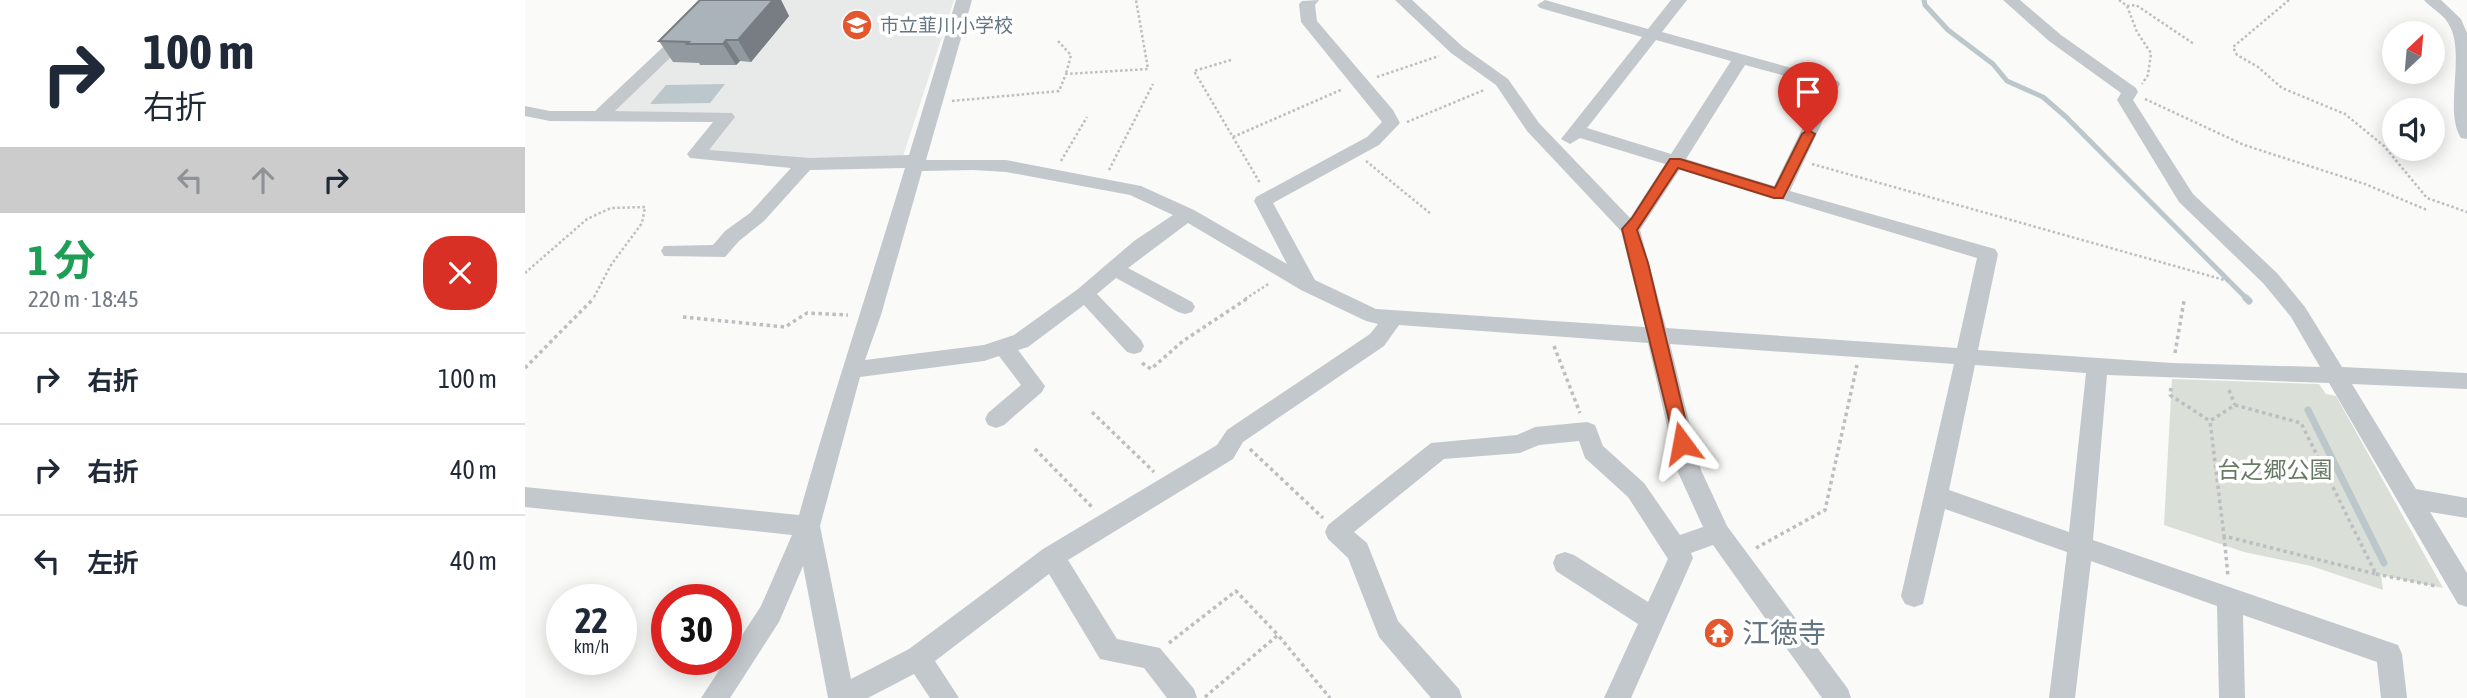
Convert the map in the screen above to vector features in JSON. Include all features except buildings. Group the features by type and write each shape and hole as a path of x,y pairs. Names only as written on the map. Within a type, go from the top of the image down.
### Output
{"street":[{"path":"600,117 722,0"},
{"path":"1308,285 1263,201 1373,141 1391,123 1387,114 1310,22 1307,4 1311,0"},
{"path":"1403,0 1457,50 1502,82 1533,127 1630,229 1689,470 1718,533 1838,698"},
{"path":"1558,152 1679,0"},
{"path":"2011,0 2055,38 2130,92 2125,100 2186,198 2270,278 2298,312 2465,594"},
{"path":"2433,0 2456,22 2461,39 2464,86 2462,125 2467,134"},
{"path":"714,698 770,614 808,526 814,498 871,315 914,164 969,1"},
{"path":"1545,5 1832,84 1779,194"},
{"path":"1630,229 1741,58"},
{"path":"525,111 550,116 726,117 696,154 805,164 985,164 1135,190 1187,214 1308,285 1373,316 2172,371 2467,381"},
{"path":"1577,131 1779,194 1988,254 1967,346 1968,357 1914,596"},
{"path":"671,251 718,252 732,236 757,217 805,164"},
{"path":"852,370 1005,348 1021,341 1187,214"},
{"path":"1113,268 1185,307"},
{"path":"1085,294 1137,353"},
{"path":"808,526 841,698 918,658 1052,557 1225,452 1235,436 1377,340 1393,318"},
{"path":"996,419 1034,386 1005,348"},
{"path":"2062,698 2097,366"},
{"path":"1449,698 1388,629 1358,551 1337,531 1439,450 1520,444 1535,436 1587,431 1593,451 1636,490 1681,558 1617,698"},
{"path":"1935,496 2389,654 2394,698"},
{"path":"525,497 808,526"},
{"path":"2409,498 2467,508"},
{"path":"1674,548 1718,533"},
{"path":"1052,557 1109,649 1151,657 1184,698"},
{"path":"1565,563 1653,619"},
{"path":"2230,599 2232,698"},
{"path":"918,658 946,698"}],"path":[{"path":"1066,74 1148,69 1136,0"},
{"path":"2119,0 2127,6 2137,32 2151,53 2147,75 2140,89 2130,92"},
{"path":"2289,0 2233,47 2237,55 2258,67 2282,88 2345,114 2384,146 2427,198 2467,212"},
{"path":"2127,6 2136,5 2194,44"},
{"path":"935,103 1059,91 1071,55 1058,41"},
{"path":"1231,60 1194,71 1268,196"},
{"path":"1380,134 1502,82"},
{"path":"1102,184 1153,85"},
{"path":"2130,92 2204,128 2258,150 2391,192 2427,210"},
{"path":"1053,175 1087,117"},
{"path":"1353,151 1431,214"},
{"path":"1796,160 2228,281"},
{"path":"525,273 587,219 611,208 645,207 642,223 611,265 593,299 525,368"},
{"path":"1137,353 1151,369 1183,341 1286,272"},
{"path":"2184,301 2170,395 2210,421"},
{"path":"683,317 785,327 807,313 871,315"},
{"path":"1546,328 1587,431"},
{"path":"1737,558 1825,510 1860,350"},
{"path":"2221,372 2235,405"},
{"path":"2210,421 2235,405 2301,423 2376,574"},
{"path":"1092,412 1168,486"},
{"path":"2210,421 2230,599"},
{"path":"1235,436 1337,531"},
{"path":"1035,449 1107,523"},
{"path":"2224,537 2465,594"},
{"path":"1151,657 1236,591 1278,635 1330,698"},
{"path":"1204,698 1278,635"}],"shaded area":[{"path":"728,0 954,0 903,156 813,161 704,152 732,115 617,111 614,108"},
{"path":"725,84 710,103 650,104 666,85"}],"green space":[{"name":"台之郷公園","path":"2172,379 2319,384 2326,394 2336,396 2443,588 2381,575 2383,590 2311,566 2244,552 2164,525"}],"waterway":[{"path":"1924,0 1925,5 1948,30 1993,64 2007,81 2043,97 2066,117 2247,299"},
{"path":"2308,410 2384,563"}],"place":[{"name":"市立韮川小学校","path":"857,25"},
{"name":"江徳寺","path":"1719,633"}],"route":[{"path":"1682,443 1630,229 1675,162 1779,194 1808,134"}]}
